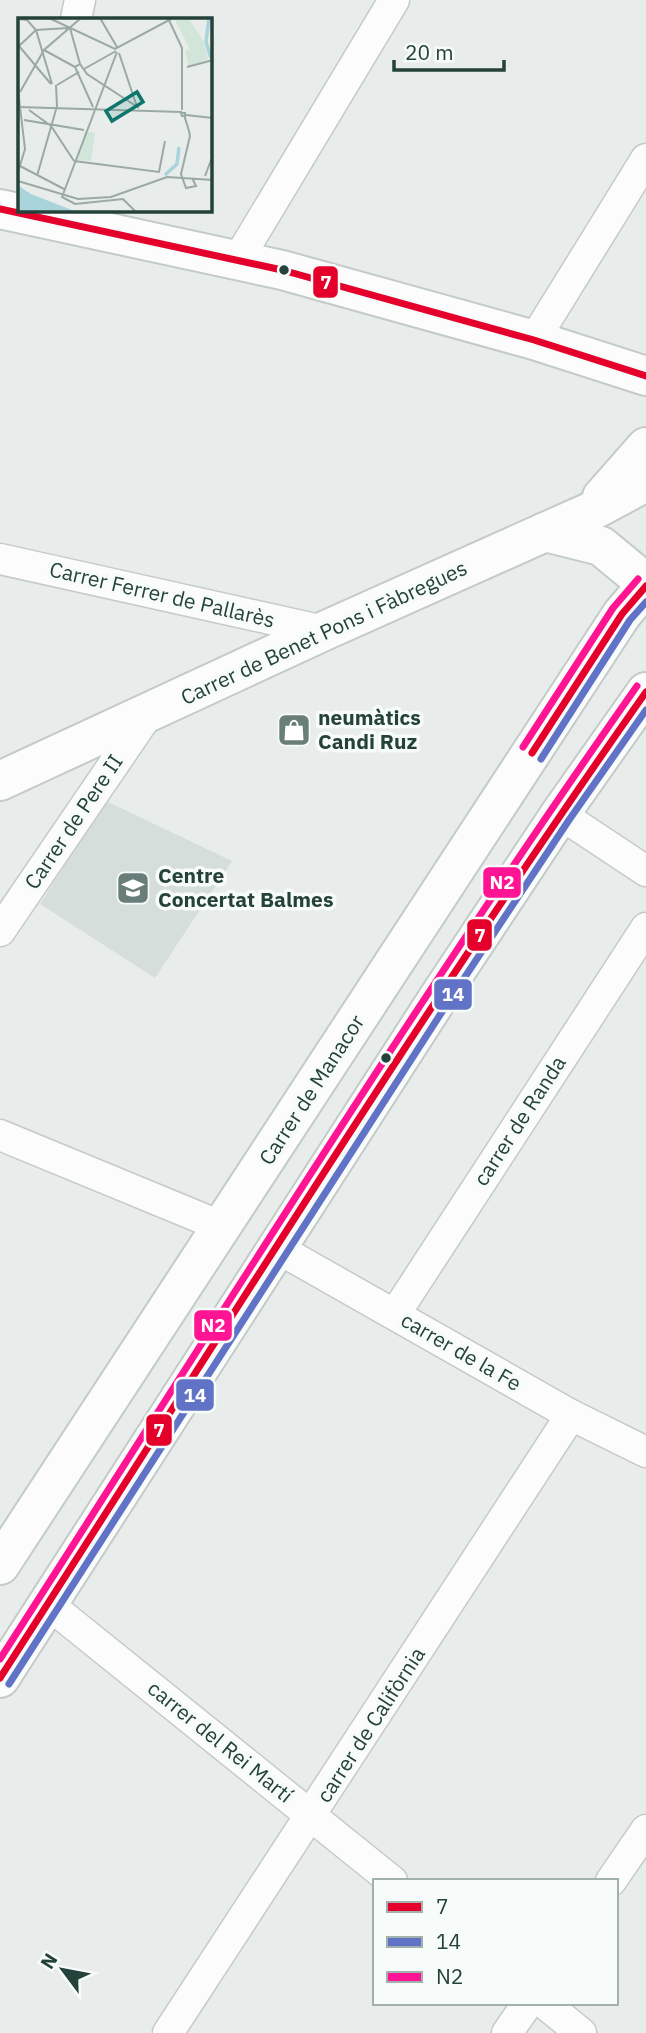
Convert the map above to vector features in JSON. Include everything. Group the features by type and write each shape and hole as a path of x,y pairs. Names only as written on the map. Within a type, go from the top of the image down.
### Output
{"main road":[{"path":"22,212 282,270 534,340 646,376"},
{"path":"590,512 646,447"},
{"name":"Carrer de Benet Pons i Fàbregues","path":"0,782 324,631 590,512 646,482"},
{"name":"Carrer de Manacor","path":"0,1565 640,603 601,546 545,532"},
{"path":"0,1678 560,814 646,692"}],"street":[{"path":"76,18 80,0"},
{"path":"237,261 394,0"},
{"path":"534,340 646,159"},
{"name":"Carrer Ferrer de Pallarès","path":"0,559 324,631"},
{"name":"Carrer de Pere II","path":"0,931 148,714"},
{"path":"560,814 646,871"},
{"name":"carrer de Randa","path":"395,1314 641,945"},
{"path":"0,1135 223,1227"},
{"name":"carrer de la Fe","path":"277,1248 571,1415 646,1452"},
{"name":"carrer de Califòrnia","path":"168,2033 571,1415"},
{"name":"carrer del Rei Martí","path":"48,1604 390,1879"},
{"path":"612,1879 646,1830"},
{"path":"507,2033 527,2005"},
{"path":"546,2005 581,2033"}],"shaded area":[{"name":"Centre Concertat Balmes","path":"106,801 232,861 155,978 40,904"}],"transit line":[{"name":"7","path":"0,209 282,270 534,340 646,376"},
{"name":"N2","path":"523,747 613,608 638,579"},
{"name":"7","path":"532,753 622,614 646,586"},
{"name":"14","path":"541,759 630,620 646,602"},
{"name":"N2","path":"0,1659 393,1047 554,805 637,686"},
{"name":"7","path":"0,1678 398,1058 646,692"},
{"name":"14","path":"9,1684 447,1004 569,820 646,710"}],"place":[{"name":"neumàtics Candi Ruz","path":"294,730"},
{"name":"Centre Concertat Balmes","path":"133,888"}]}
